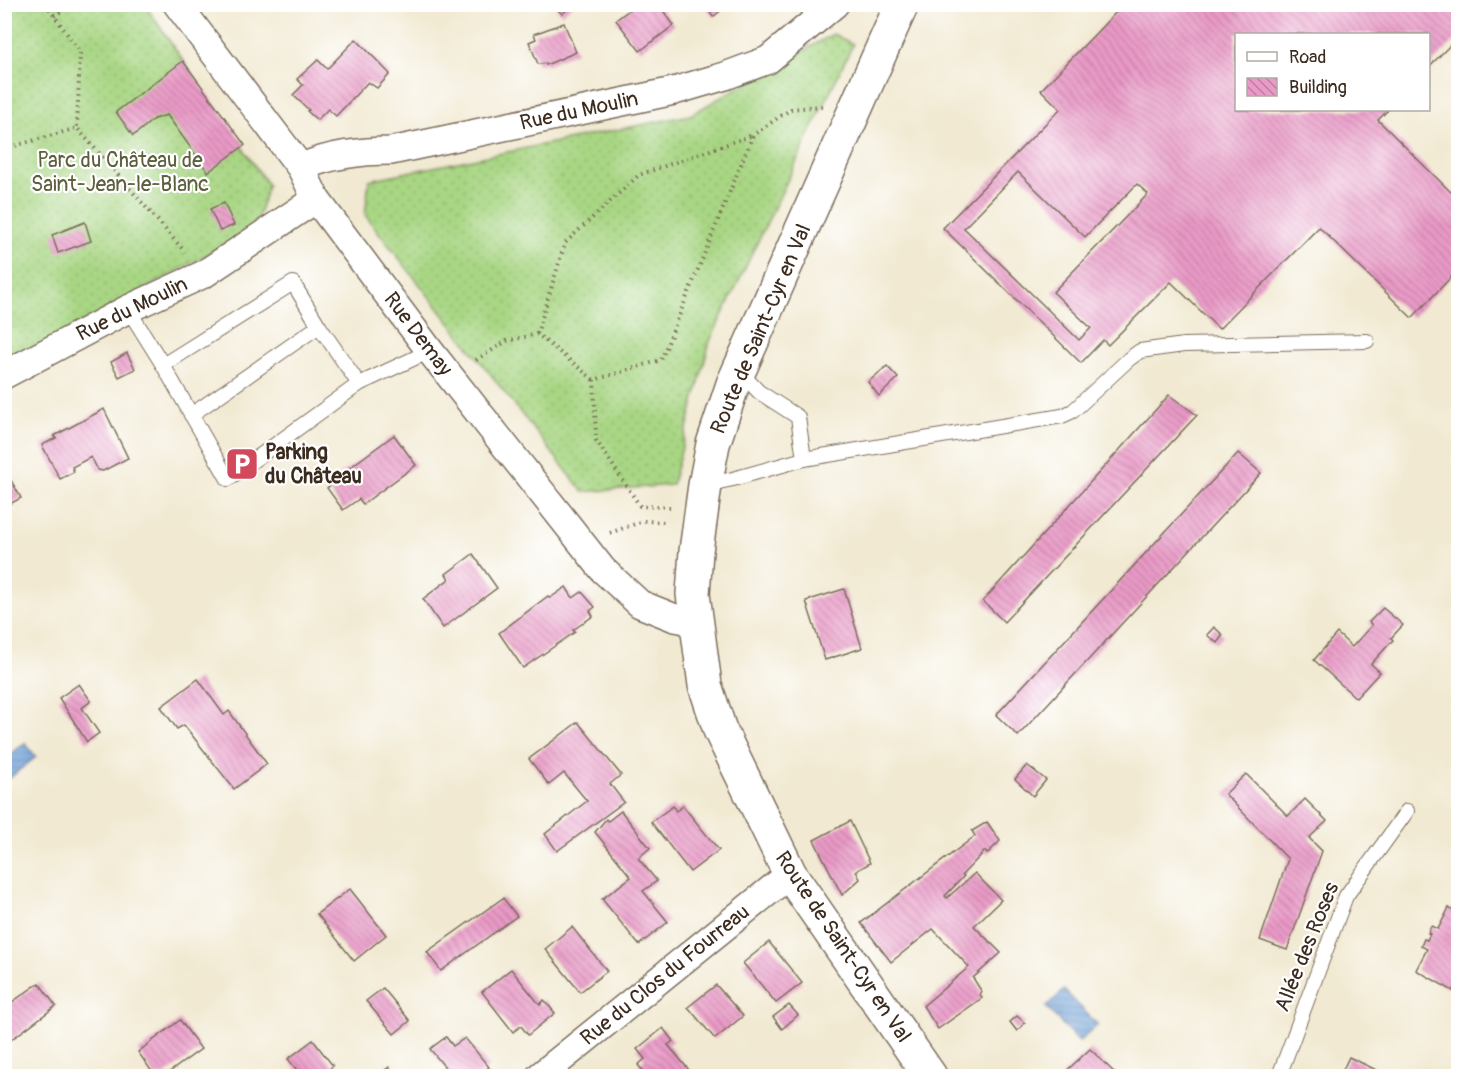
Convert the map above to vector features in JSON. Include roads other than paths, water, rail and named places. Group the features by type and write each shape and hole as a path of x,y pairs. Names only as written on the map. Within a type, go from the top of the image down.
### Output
{"street":[{"name":"Rue Demay","path":"177,4 301,168 316,199 430,351 603,570 639,604 675,618 696,622"},
{"name":"Rue du Moulin","path":"301,168 311,163 365,151 391,151 674,91 705,82 768,60 835,4"},
{"name":"Route de Saint-Cyr en Val","path":"902,4 739,371 713,444 696,551 693,594 705,685 720,730 790,874 930,1077"},
{"name":"Rue du Moulin","path":"4,375 128,309 204,274 316,199"},
{"name":"Rue du Clos du Fourreau","path":"540,1077 790,874"}],"lane":[{"path":"162,365 293,283 359,384"},
{"path":"128,309 228,479 359,384 430,351"},
{"path":"191,415 319,326"},
{"path":"705,485 804,459 1062,416 1073,411 1140,351 1184,345 1367,341"},
{"path":"739,371 759,392 798,417 804,459"},
{"name":"Allée des Roses","path":"1280,1077 1346,896 1407,812"}],"water":[{"path":"25,743 36,757 7,780 5,758"},
{"path":"1064,990 1098,1025 1079,1042 1046,1007"}],"place":[{"name":"Parking du Château","path":"242,464"}],"park label":[{"name":"Parc du Château de Saint-Jean-le-Blanc","path":"120,172"}]}
